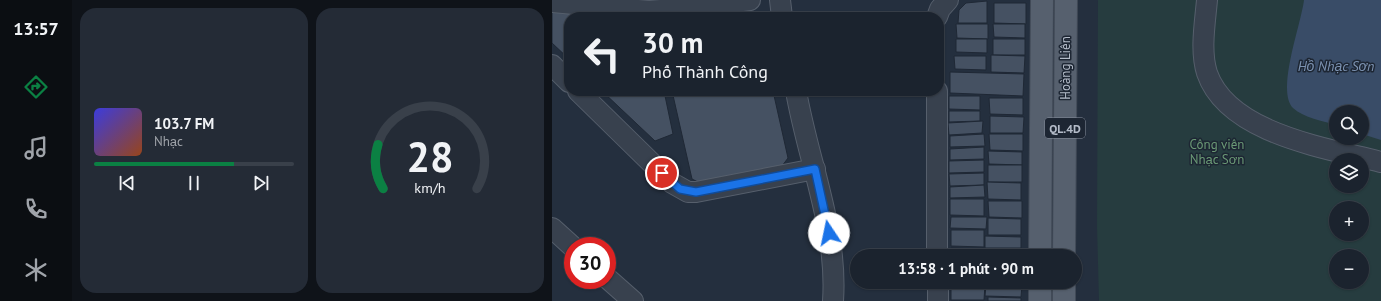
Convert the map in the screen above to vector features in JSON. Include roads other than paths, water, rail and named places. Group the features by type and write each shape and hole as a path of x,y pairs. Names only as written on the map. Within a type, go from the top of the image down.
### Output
{"main road":[{"name":"Hoàng Liên","path":"1040,249 1042,0"},
{"name":"Hoàng Liên","path":"1064,249 1066,0"},
{"path":"1040,289 1040,301"},
{"path":"1064,289 1064,301"}],"street":[{"path":"552,2 649,10 695,8 750,0"},
{"path":"780,0 781,12"},
{"path":"939,12 940,8 948,0"},
{"path":"1207,0 1205,62 1207,72 1212,84 1234,109 1250,121 1274,134 1381,162"},
{"path":"552,65 564,77"},
{"path":"583,96 672,183 688,192 696,192 815,169"},
{"path":"797,96 815,169 833,257 833,301"},
{"path":"937,96 937,249"},
{"path":"552,228 564,239"},
{"path":"616,286 633,301"},
{"path":"938,289 938,301"}],"water":[{"name":"Hồ Nhạc Sơn","path":"1304,0 1381,0 1381,140 1369,136 1369,105 1329,105 1329,123 1308,117 1293,108 1288,99 1288,73"}],"park label":[{"name":"Công viên Nhạc Sơn","path":"1217,152"}]}
